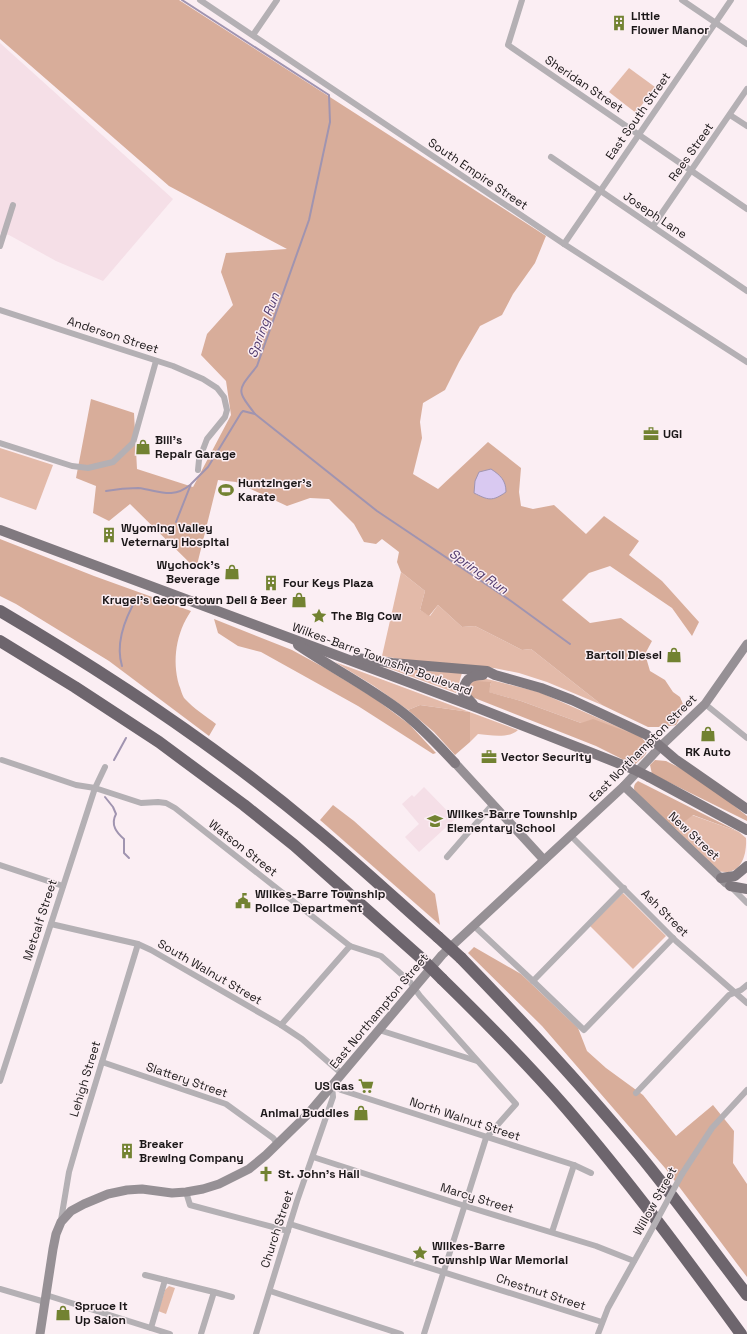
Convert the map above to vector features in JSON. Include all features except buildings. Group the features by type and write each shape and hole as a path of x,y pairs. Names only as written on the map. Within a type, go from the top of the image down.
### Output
{"highway":[{"path":"0,611 98,670 204,743 314,827 438,937 524,1023 585,1091 638,1154 747,1295"},
{"path":"0,641 75,687 159,742 244,805 294,845 421,958 481,1017 570,1114 647,1207 741,1334"}],"main road":[{"name":"Wilkes-Barre Township Boulevard","path":"0,530 478,708 633,770 649,777 743,828 747,834"},
{"path":"286,637 387,701 403,713 435,741 544,860"},
{"name":"East Northampton Street","path":"61,1222 84,1204 108,1194 142,1189 172,1193 186,1192 219,1184 235,1177 249,1168 278,1144 308,1114 442,955 624,786 661,746 705,704 747,644"},
{"path":"345,658 487,671 496,675 534,685 572,700 647,735 675,760 747,809"},
{"path":"478,708 467,700 462,693 466,679 476,675 496,675"},
{"name":"New Street","path":"624,786 730,886"},
{"path":"721,878 735,876 747,866"},
{"path":"730,886 747,888"},
{"path":"40,1334 53,1249 56,1234 61,1222"}],"street":[{"name":"South Empire Street","path":"200,0 564,244 747,362"},
{"path":"253,35 277,0"},
{"name":"Sheridan Street","path":"522,0 508,45 747,209"},
{"path":"682,0 747,44"},
{"name":"East South Street","path":"564,244 731,0"},
{"name":"Rees Street","path":"653,226 747,90"},
{"path":"730,115 747,126"},
{"name":"Joseph Lane","path":"551,157 747,291"},
{"path":"0,246 13,205"},
{"name":"Anderson Street","path":"0,310 186,371 217,388 224,398 227,410 225,417 206,439 199,460 198,470"},
{"path":"0,443 72,466 88,468 113,462 133,443 156,361"},
{"path":"705,704 747,738"},
{"name":"Watson Street","path":"2,760 76,786 95,788 141,803 166,803 175,808 350,946 381,956 410,982 477,1061 516,1104 486,1138"},
{"name":"Metcalf Street","path":"0,1081 95,788 105,767"},
{"path":"447,857 492,805"},
{"name":"Ash Street","path":"571,836 673,938 747,1003"},
{"path":"0,865 63,886"},
{"name":"New Street","path":"730,886 747,903"},
{"path":"533,980 624,888"},
{"name":"South Walnut Street","path":"51,924 138,944 151,950 281,1025 302,1039 342,1074"},
{"path":"473,925 533,980 584,1030 673,938"},
{"name":"Lehigh Street","path":"61,1222 70,1172 138,944"},
{"path":"281,1025 350,946"},
{"path":"636,1092 728,996 742,990 747,985"},
{"path":"379,1030 477,1061"},
{"name":"Slattery Street","path":"102,1062 226,1104 273,1138 278,1144"},
{"name":"North Walnut Street","path":"332,1085 341,1090 486,1138 574,1165 591,1173"},
{"name":"Church Street","path":"256,1334 297,1201 333,1097 332,1085"},
{"name":"Willow Street","path":"598,1334 608,1308 682,1174 712,1128 747,1090"},
{"path":"424,1334 486,1138"},
{"name":"Marcy Street","path":"313,1157 596,1246 634,1261"},
{"path":"552,1232 574,1165"},
{"path":"186,1192 190,1204 288,1231"},
{"name":"Chestnut Street","path":"290,1224 602,1322"},
{"path":"144,1275 232,1297"},
{"path":"151,1328 165,1280"},
{"path":"0,1289 45,1299 170,1334"},
{"path":"270,1291 401,1334"},
{"path":"201,1334 214,1292"}],"shaded area":[{"path":"0,0 179,0 546,236 535,263 513,294 502,315 480,326 445,390 423,403 420,422 422,438 413,474 438,489 488,442 521,468 519,492 521,506 533,509 554,505 586,534 604,516 639,541 629,555 662,581 699,622 692,636 672,608 610,566 589,573 562,600 590,623 621,618 652,641 645,654 650,671 665,680 673,692 680,697 685,709 676,725 665,727 648,727 602,705 531,649 522,650 475,626 462,627 438,605 429,616 420,610 425,591 401,572 397,562 399,552 382,539 376,544 364,542 354,524 329,499 310,498 287,506 236,482 218,480 196,569 130,504 109,521 93,513 96,486 76,478 91,399 134,413 137,469 193,487 231,415 226,381 201,355 207,334 233,305 221,272 226,253 287,249 169,186 0,39"},
{"path":"0,43 173,199 103,281 56,261 9,235 0,233"},
{"path":"629,68 655,87 636,113 609,92"},
{"path":"0,448 53,465 36,510 0,497"},
{"path":"491,469 502,478 505,484 506,492 493,499 474,493 475,481 479,472"},
{"path":"0,539 94,576 191,611 179,637 176,656 177,676 185,699 216,724 209,736 109,661 16,604 0,596"},
{"path":"401,572 425,591 420,610 430,616 438,605 462,627 475,626 522,650 531,649 602,705 547,682 519,673 494,668 412,661 382,656"},
{"path":"214,619 292,650 325,668 374,698 409,724 436,753 433,754 358,706 261,652 238,646 218,633"},
{"path":"335,662 470,712 420,705 408,710 374,686"},
{"path":"377,664 427,671 462,673 456,693"},
{"path":"483,678 539,692 641,737 581,723 521,701 488,692 491,683 468,688 470,681"},
{"path":"475,681 491,682 489,692 521,701 581,723 593,719 641,737 647,746 646,752 642,759 634,765 596,746 472,697 469,694 468,688"},
{"path":"420,705 470,712 470,742 455,755 434,732 408,710"},
{"path":"470,712 518,730 510,735 493,736 478,734 470,742"},
{"path":"655,760 666,761 680,768 718,793 747,816 747,821 652,774 650,765"},
{"path":"638,781 739,832 693,815 674,830 635,792 634,786"},
{"name":"Wilkes-Barre Township Elementary School","path":"424,787 455,819 419,852 405,837 419,824 402,804 412,795 414,797"},
{"path":"333,805 354,821 435,894 440,925 320,820"},
{"path":"692,815 739,832 746,838 745,852 741,864 737,868 726,872 718,871 674,830"},
{"path":"623,893 666,936 633,969 590,926"},
{"path":"474,947 521,974 578,1028 587,1051 606,1068 643,1095 676,1136 713,1105 734,1131 733,1163 747,1184 747,1277 665,1168 542,1026 468,953"},
{"path":"169,1286 175,1288 166,1314 158,1311 165,1290"}],"waterway":[{"name":"Spring Run","path":"182,0 329,95 330,122 309,220 257,366 246,380 241,390 244,399 255,414 377,511 511,601 570,644"},
{"path":"176,522 191,484 208,467 241,413 243,411 255,414"},
{"path":"106,491 138,488 171,493 183,490 190,485"},
{"path":"122,666 120,648 123,630 129,612 138,596"},
{"path":"114,760 126,738"},
{"path":"105,797 113,807 116,814 114,818 114,825 124,839 124,853 129,858"}],"place":[{"name":"Little Flower Manor","path":"619,23"},
{"name":"UGI","path":"651,434"},
{"name":"Bill's Repair Garage","path":"143,447"},
{"name":"Huntzinger's Karate","path":"226,490"},
{"name":"Wyoming Valley Veternary Hospital","path":"109,535"},
{"name":"Wychock's Beverage","path":"232,572"},
{"name":"Four Keys Plaza","path":"271,583"},
{"name":"Krugel's Georgetown Deli & Beer","path":"299,600"},
{"name":"The Big Cow","path":"319,616"},
{"name":"Bartoli Diesel","path":"674,655"},
{"name":"RK Auto","path":"708,734"},
{"name":"Vector Security","path":"489,757"},
{"name":"Wilkes-Barre Township Elementary School","path":"435,821"},
{"name":"Wilkes-Barre Township Police Department","path":"243,901"},
{"name":"US Gas","path":"366,1086"},
{"name":"Animal Buddies","path":"361,1113"},
{"name":"Breaker Brewing Company","path":"127,1151"},
{"name":"St. John's Hall","path":"266,1174"},
{"name":"Wilkes-Barre Township War Memorial","path":"420,1253"},
{"name":"Spruce It Up Salon","path":"63,1313"}]}
